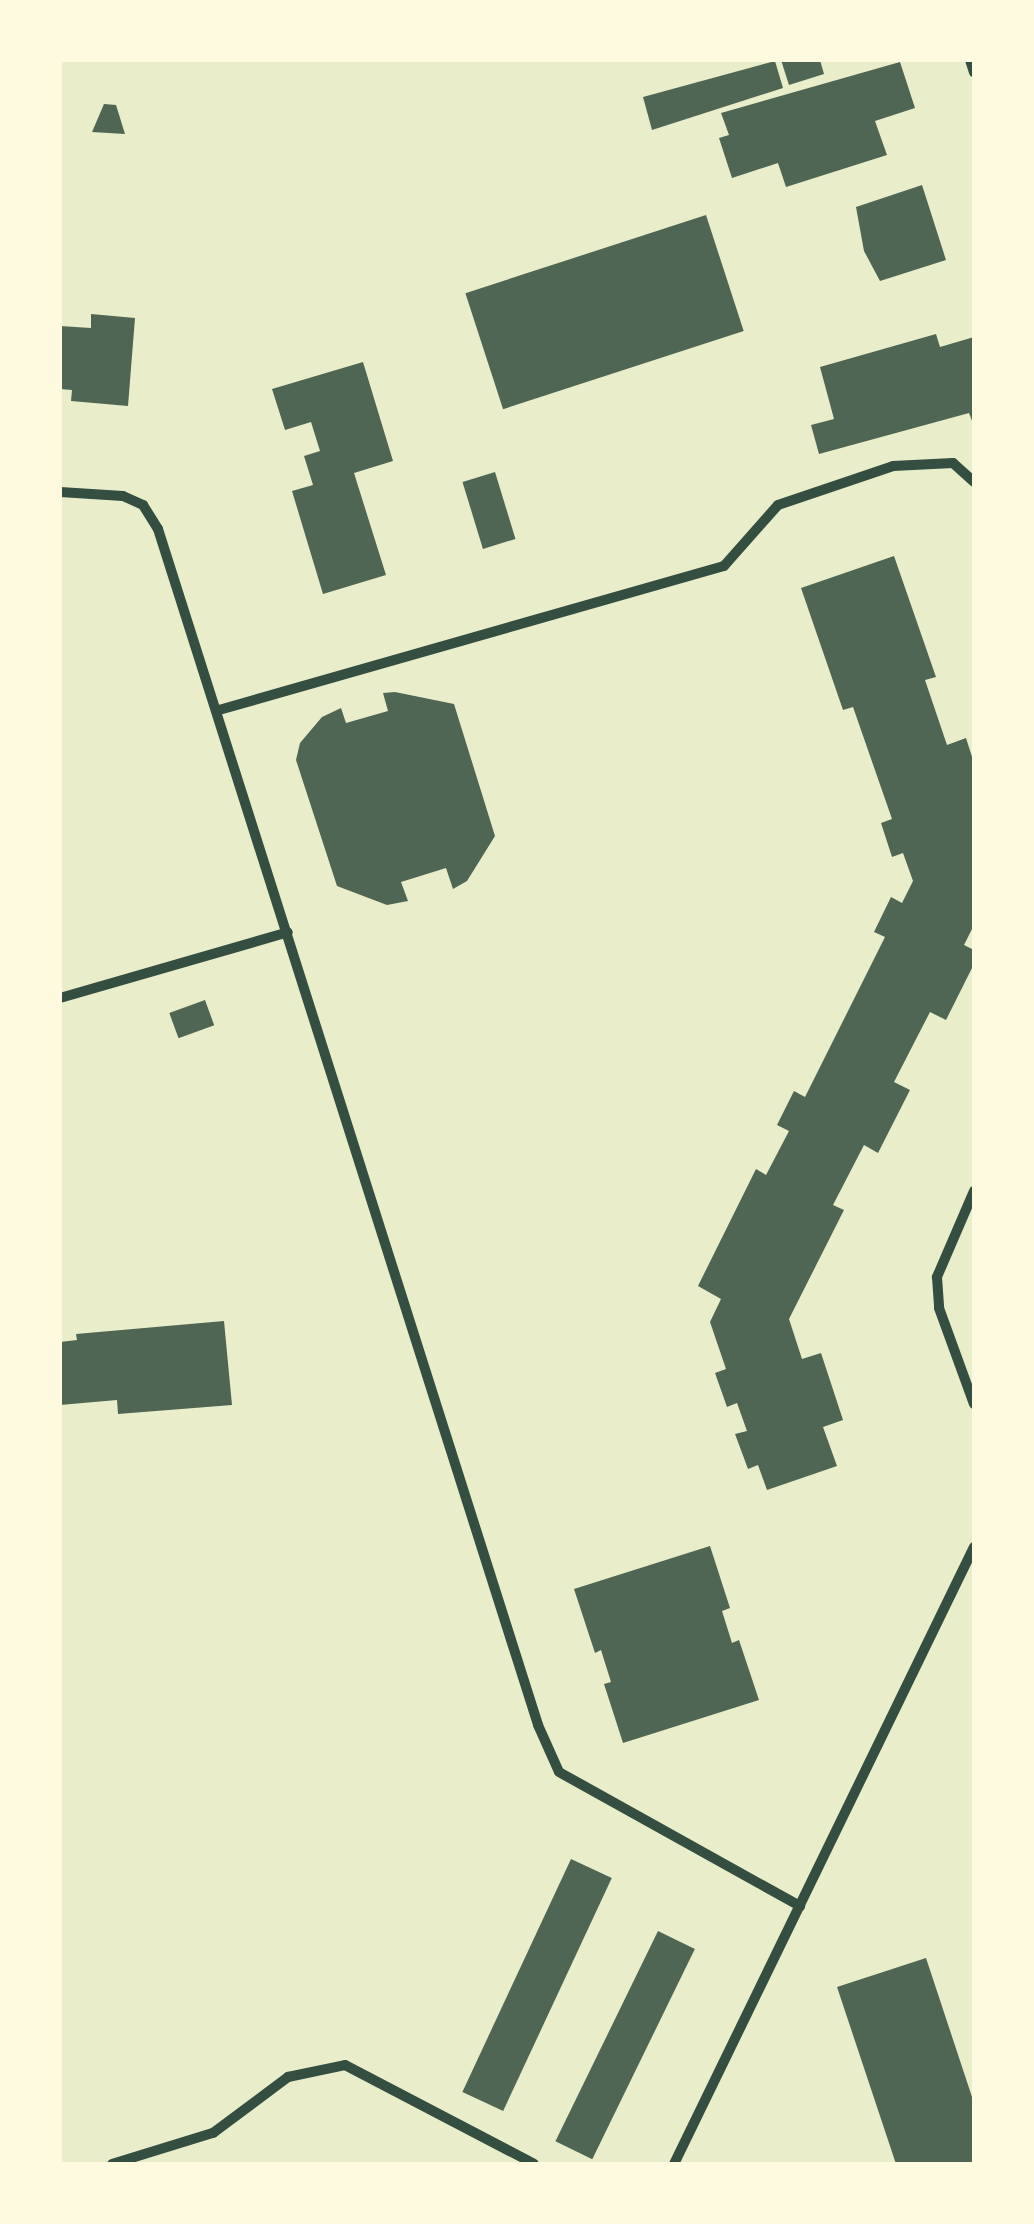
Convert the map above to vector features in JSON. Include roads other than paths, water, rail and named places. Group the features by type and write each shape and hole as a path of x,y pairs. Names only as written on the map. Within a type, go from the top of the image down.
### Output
{"street":[{"path":"970,60 974,72"},
{"path":"219,710 724,566 778,505 893,466 953,463 974,482"},
{"path":"60,492 123,496 143,505 158,528 219,710 538,1724 559,1772 800,1906"},
{"path":"60,998 288,932"},
{"path":"974,1191 937,1277 939,1308 974,1404"},
{"path":"674,2164 974,1548"},
{"path":"112,2164 213,2133 288,2076 345,2065 534,2164"}]}
